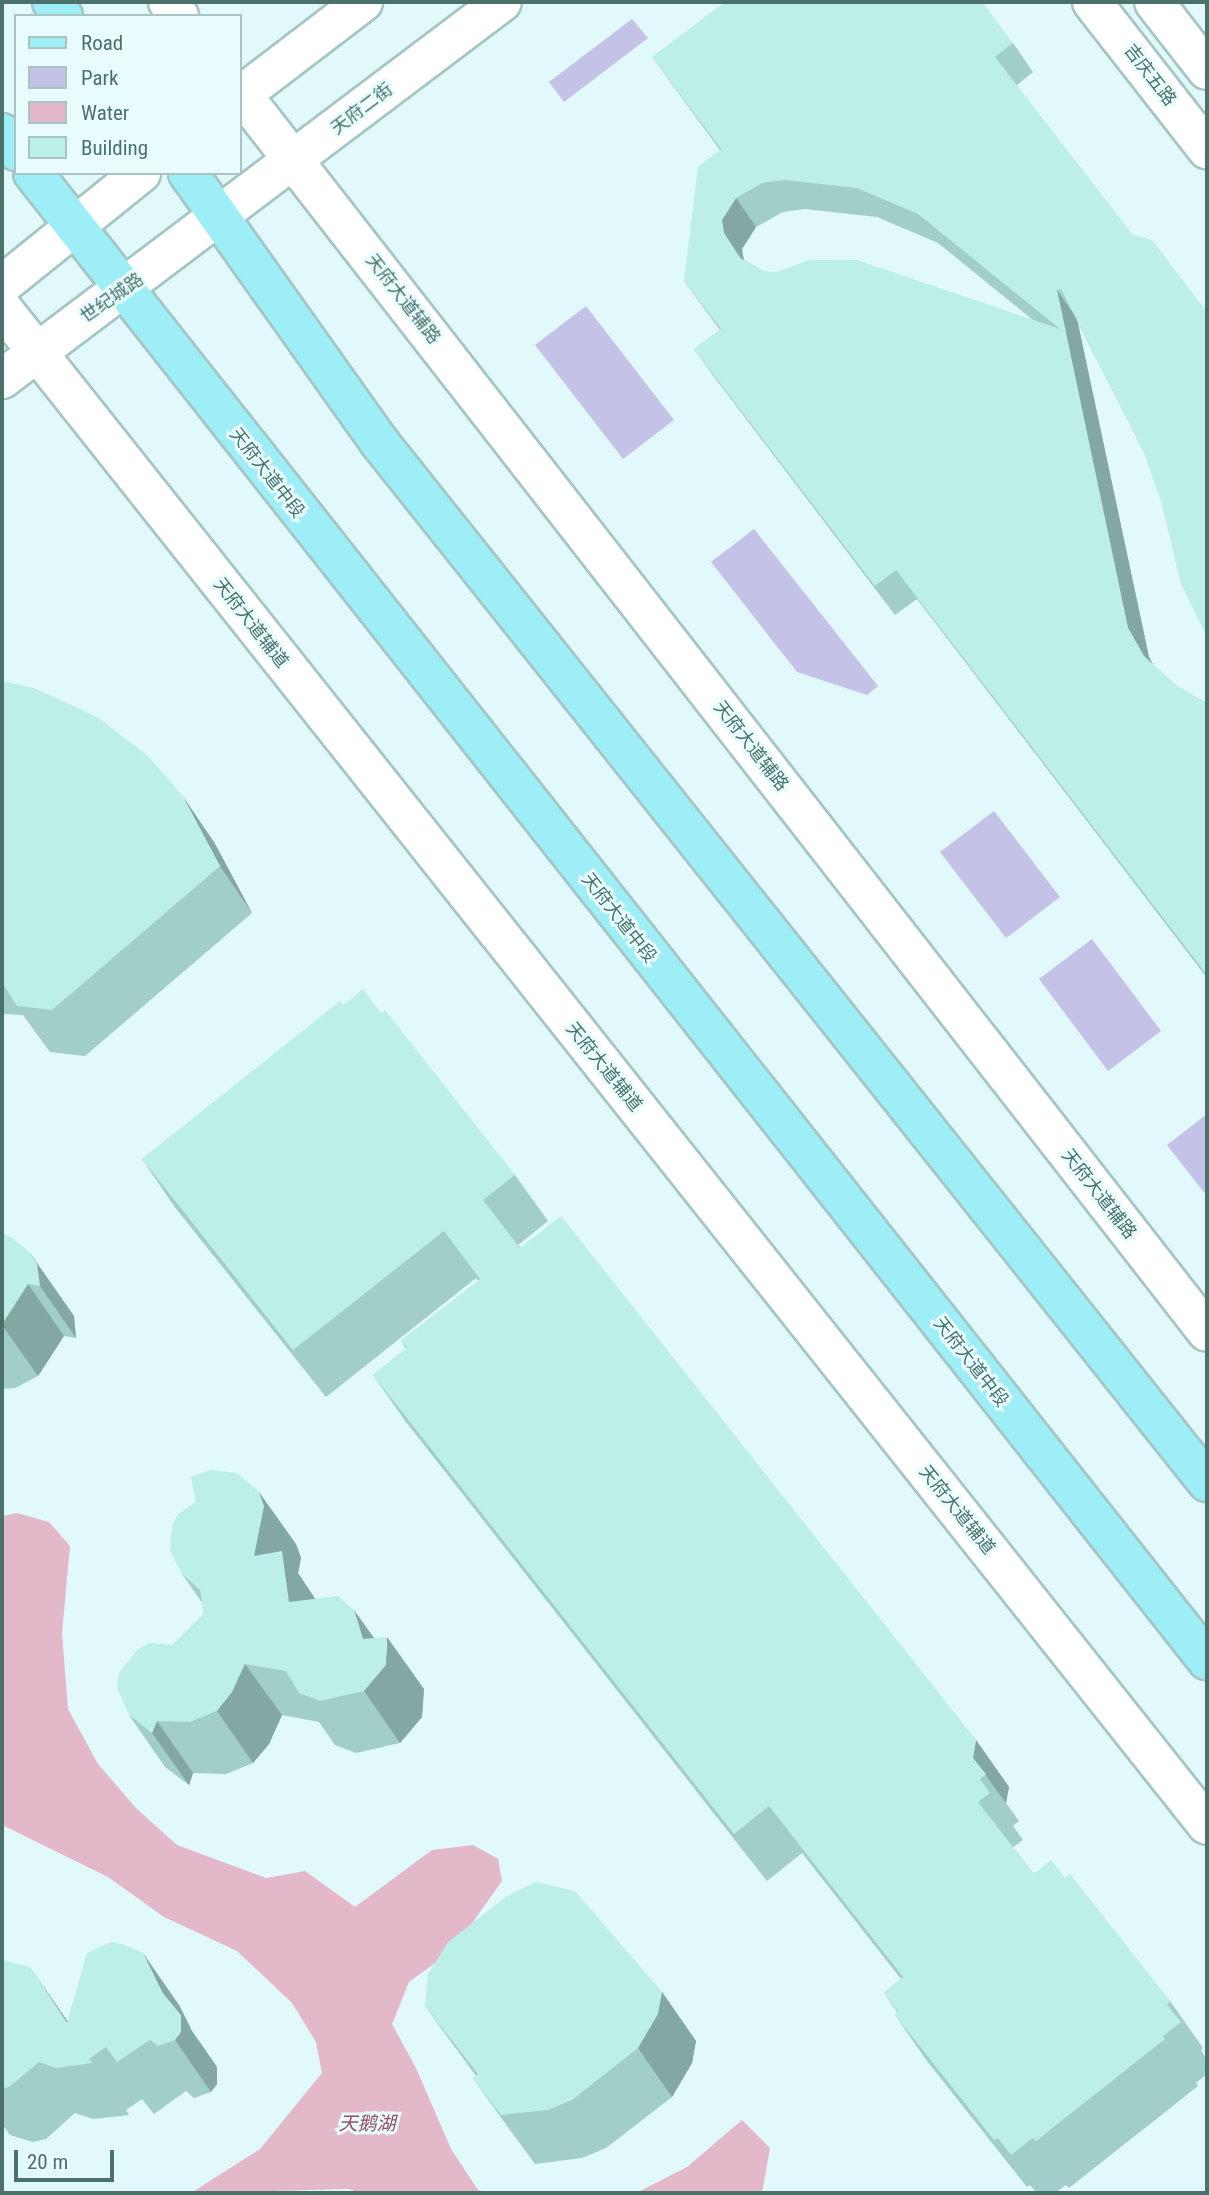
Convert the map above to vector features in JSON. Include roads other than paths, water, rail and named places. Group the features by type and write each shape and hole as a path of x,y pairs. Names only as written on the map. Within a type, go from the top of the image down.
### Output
{"main road":[{"path":"2,133 14,148"},
{"name":"天府大道中段","path":"35,175 307,524 1207,1660"},
{"path":"190,175 222,216 380,443 1207,1482"}],"street":[{"path":"242,93 363,2"},
{"name":"天府二街","path":"222,216 502,2"},
{"name":"吉庆五路","path":"1092,2 1207,149"},
{"path":"1154,2 1207,70"},
{"path":"242,97 294,161"},
{"name":"天府大道辅路","path":"294,161 1207,1332"},
{"path":"2,285 139,175"},
{"name":"世纪城路","path":"2,379 36,351 126,289 222,216"},
{"name":"天府大道辅道","path":"2,308 1207,1825"}],"water":[{"name":"天鹅湖","path":"17,1513 49,1522 70,1546 62,1633 68,1709 98,1764 136,1808 177,1845 266,1878 305,1871 355,1907 432,1850 473,1845 498,1859 502,1881 453,1950 409,1982 392,2024 416,2068 451,2149 478,2190 488,2193 360,2193 349,2189 191,2193 260,2149 322,2073 316,2042 292,2003 237,1951 164,1917 108,1877 2,1825 2,1516"},
{"path":"742,2120 770,2148 762,2193 636,2193 687,2167"}]}
